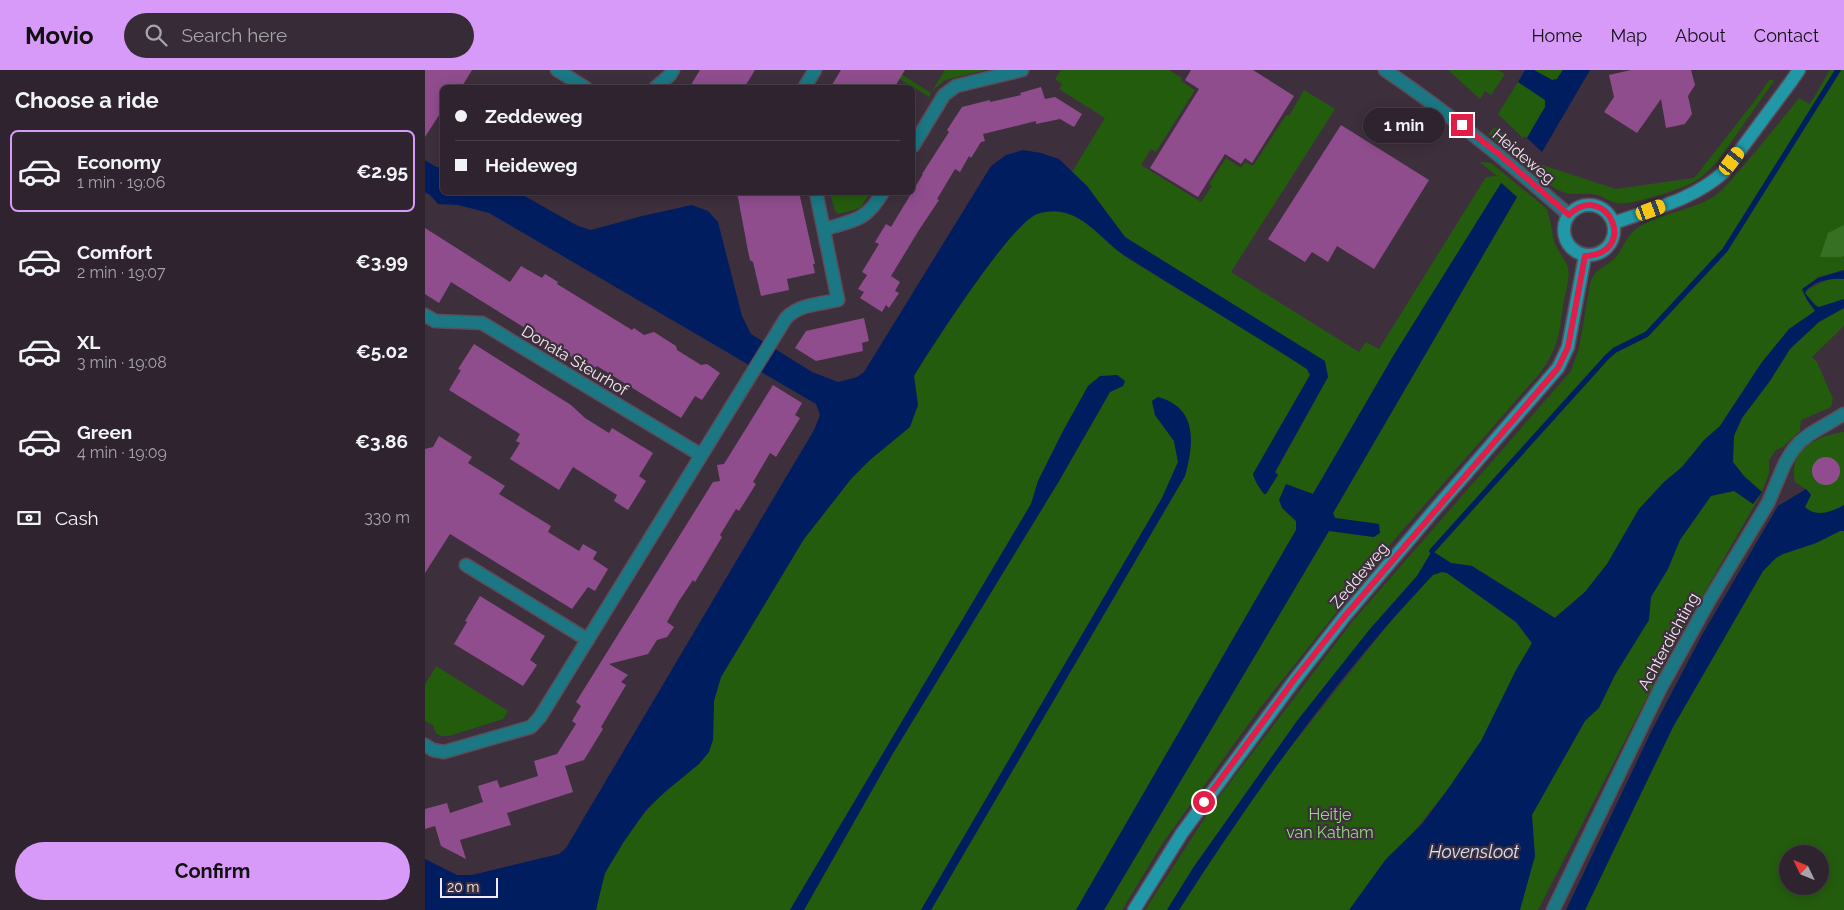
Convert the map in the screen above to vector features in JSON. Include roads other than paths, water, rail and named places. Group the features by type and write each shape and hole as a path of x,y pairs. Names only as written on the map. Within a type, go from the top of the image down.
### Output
{"main road":[{"path":"1614,223 1690,195 1713,182 1728,167 1799,70"},
{"path":"1588,205 1598,206 1608,213 1614,223 1613,240 1605,250 1595,255 1585,256 1572,249 1564,236 1565,224 1569,215 1580,207 1588,205"},
{"name":"Zeddeweg","path":"1134,910 1182,833 1294,680 1344,617 1437,507 1558,368 1568,347 1585,256"}],"street":[{"path":"557,70 581,85"},
{"path":"658,85 673,70"},
{"path":"806,85 815,70"},
{"path":"915,143 944,95 956,86 1022,70"},
{"name":"Heideweg","path":"1385,70 1462,125 1500,155 1569,215"},
{"path":"425,744 433,750 444,752 531,727 540,717 786,318 802,307 838,300 817,195"},
{"path":"825,229 861,218 874,207 881,195"},
{"name":"Donata Steurhof","path":"425,315 435,321 482,323 701,455"},
{"name":"Achterdichting","path":"1553,910 1660,689 1710,599 1768,504 1785,463 1800,442 1844,414"},
{"path":"466,565 588,640"}],"water":[{"path":"1525,70 1534,70 1552,80 1557,79 1563,70 1590,70 1542,152 1527,138 1545,107 1545,100 1518,82"},
{"path":"1023,150 1059,159 1087,186 1125,237 1325,361 1328,377 1275,472 1278,475 1266,494 1259,487 1253,474 1310,375 1307,369 1127,257 1081,220 1060,212 1051,211 1037,214 1025,223 991,262 954,314 914,376 918,405 910,427 870,460 851,479 804,539 721,677 714,701 713,740 709,752 699,764 646,810 605,873 596,910 425,910 425,859 457,875 472,875 559,854 566,848 814,430 820,415 816,404 489,213 458,205 438,204 425,192 425,160 440,168 440,195 523,195 578,226 591,230 692,205 708,211 718,222 742,316 751,334 812,372 838,382 857,377 864,372 991,166 1006,155"},
{"path":"1501,183 1517,197 1333,513 1335,518 1379,524 1380,533 1374,537 1329,531 1104,910 1076,910 1296,530 1296,521 1282,508 1279,500 1286,484 1313,494 1392,358"},
{"name":"Hovensloot","path":"1844,270 1844,279 1817,283 1805,293 1819,307 1844,299 1844,308 1819,322 1790,349 1770,381 1742,418 1734,436 1733,462 1744,476 1762,492 1753,504 1734,491 1711,496 1680,540 1668,569 1651,597 1649,620 1615,675 1599,708 1585,721 1532,815 1535,856 1520,910 1349,910 1386,859 1422,824 1481,741 1516,670 1532,643 1516,622 1447,573 1442,572 1433,575 1357,661 1277,765 1179,910 1167,910 1193,868 1297,721 1370,629 1417,576 1432,551 1451,563 1472,566 1555,618 1585,592 1607,564 1639,509 1663,483 1682,467 1704,440 1720,426 1762,362 1789,329 1815,311 1802,289 1818,278"},
{"path":"1117,375 1125,381 1123,386 1110,392 1059,481 892,755 804,910 790,910 1031,504 1038,481 1088,386 1100,376"},
{"path":"1158,397 1171,402 1180,409 1190,428 1190,451 1185,476 931,910 921,910 1162,498 1178,462 1174,441 1155,415 1152,401"},
{"path":"1806,489 1811,495 1805,507 1809,510 1824,513 1844,505 1844,531 1783,554 1763,571 1673,727 1585,910 1566,910 1651,732 1702,635 1778,506"}],"waterway":[{"path":"1432,551 1607,357 1615,350 1647,334 1725,250 1838,70"}],"park label":[{"name":"Heitje van Katham","path":"1330,823"}]}
